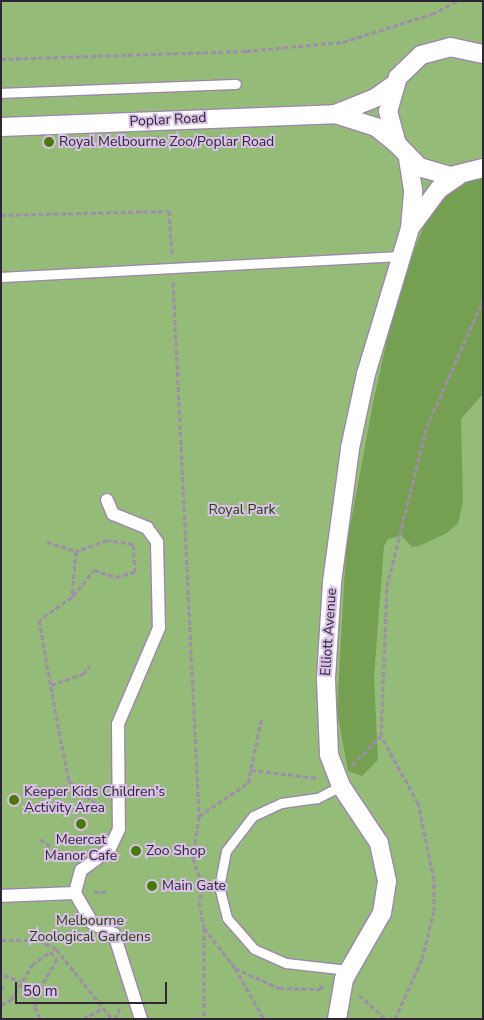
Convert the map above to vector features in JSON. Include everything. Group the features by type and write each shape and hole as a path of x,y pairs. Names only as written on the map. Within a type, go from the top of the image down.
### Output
{"street":[{"name":"Poplar Road","path":"335,114 375,98 394,84 421,55 443,48 477,50"},
{"path":"394,84 388,118 397,144 408,159 431,172 458,176 483,168"},
{"name":"Poplar Road","path":"1,127 335,114 369,123 397,144"},
{"name":"Elliott Avenue","path":"337,1019 348,970 382,913 387,881 379,843 340,786 328,754 326,724 335,545 366,374 410,228 413,190 408,159"},
{"name":"Elliott Avenue","path":"410,228 440,189 458,176"},
{"path":"107,500 113,514 151,532 158,552 159,628 124,701 116,735 120,819 108,850 81,870 75,894 87,919 114,934 141,1019"},
{"path":"1,896 75,894"}],"lane":[{"path":"1,93 236,84"},
{"path":"1,277 172,270 400,256"},
{"path":"340,786 317,798 281,803 252,816 229,843 218,886 230,924 254,949 286,963 348,970"}],"path":[{"path":"1,59 246,51 343,42 432,14 456,1"},
{"path":"1,215 169,211 199,816 193,858 201,887 199,902 204,928 204,1019"},
{"path":"395,1019 422,959 434,911 434,880 418,803 382,736 387,586 427,426 483,300"},
{"path":"47,542 76,551 107,540 134,544 135,572 116,577 94,570 72,597 39,620 69,781 93,806 120,819"},
{"path":"72,597 76,551"},
{"path":"51,685 83,674 90,666"},
{"path":"199,816 237,794 248,783 262,717"},
{"path":"251,770 315,779"},
{"path":"40,839 81,870"},
{"path":"204,928 235,968 264,1019"},
{"path":"1,940 39,940 56,949 112,1019"},
{"path":"1,1005 13,998 20,981 46,952 57,959 37,994 34,1007 40,1019"},
{"path":"235,968 278,988 330,985"},
{"path":"4,975 20,981"},
{"path":"83,1019 103,1008"}],"green space":[{"name":"Royal Park","path":"1,1 483,1 483,1019 1,1019"},
{"path":"483,176 483,394 461,419 463,502 458,523 447,533 419,546 412,547 402,536 388,539 384,546 374,677 378,760 362,776 348,771 337,711 346,549 373,403 399,286 432,207 453,187"}],"place":[{"name":"Royal Melbourne Zoo/Poplar Road","path":"49,142"},
{"name":"Keeper Kids Children's Activity Area","path":"14,800"},
{"name":"Meercat Manor Cafe","path":"81,824"},
{"name":"Zoo Shop","path":"136,851"},
{"name":"Main Gate","path":"152,886"}],"park label":[{"name":"Melbourne Zoological Gardens","path":"90,930"}]}
